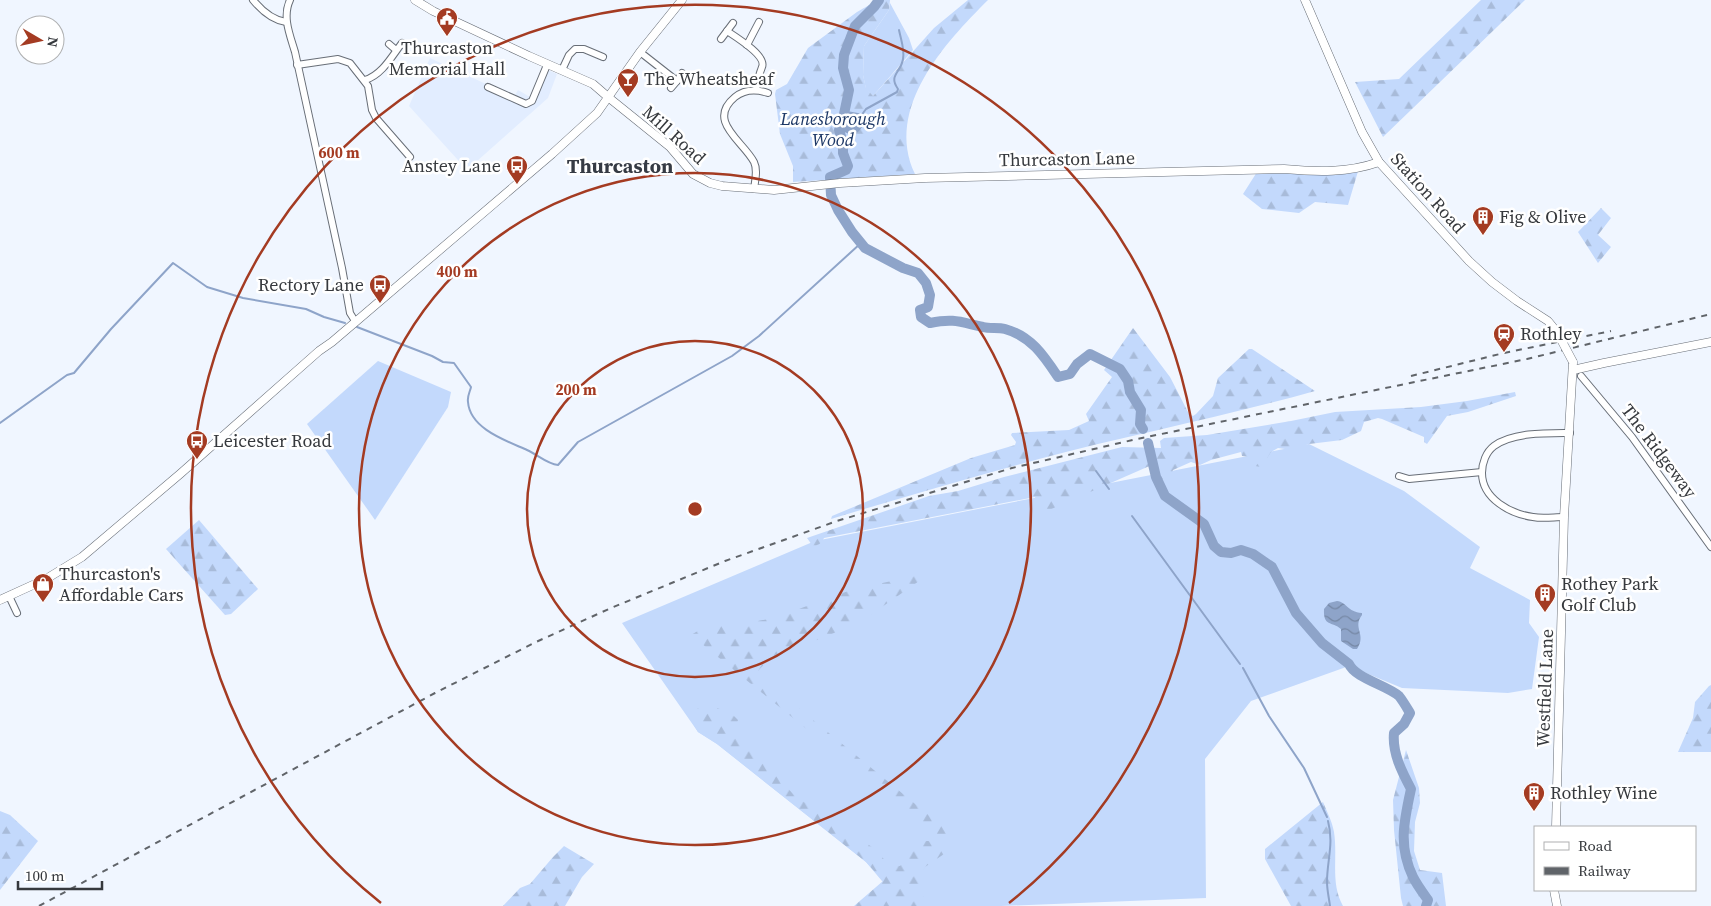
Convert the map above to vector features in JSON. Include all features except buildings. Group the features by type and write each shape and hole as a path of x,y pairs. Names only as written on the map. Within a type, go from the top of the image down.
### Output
{"street":[{"path":"253,0 263,12 286,22"},
{"path":"290,0 286,12 286,22 342,268 350,313 355,321"},
{"path":"415,0 432,10 593,84 608,97"},
{"path":"17,613 4,598 46,579 82,557 552,154 596,113 640,52 682,0"},
{"name":"Station Road","path":"1305,0 1362,132 1380,162 1469,261 1510,296 1548,321 1558,332 1573,366"},
{"path":"747,45 759,22"},
{"path":"721,39 733,23"},
{"path":"727,31 747,45 762,60 763,66 758,77 756,90"},
{"path":"365,80 372,78 379,72 402,43"},
{"path":"389,44 396,50"},
{"path":"562,70 569,55 575,49 584,49 603,57"},
{"path":"640,52 677,80"},
{"path":"297,65 338,59 350,64 368,86 372,110 376,118 410,158"},
{"path":"488,87 526,104 532,101 547,64"},
{"path":"671,88 682,73"},
{"path":"754,190 756,168 753,161 727,127 724,112 738,94 756,90 768,93"},
{"name":"Mill Road","path":"608,97 666,143 694,176 722,186 754,190"},
{"name":"Thurcaston Lane","path":"754,190 925,178 1284,169 1336,171 1354,170 1380,162"},
{"path":"1573,366 1604,363 1711,342"},
{"name":"Westfield Lane","path":"1556,826 1564,518 1573,366"},
{"name":"The Ridgeway","path":"1581,376 1632,437 1711,547"},
{"path":"1564,518 1534,517 1519,514 1503,507 1492,498 1486,487 1482,472 1485,458 1489,451 1495,445 1504,441 1528,434 1570,433"},
{"path":"1399,476 1409,479 1482,472"},
{"path":"1554,891 1557,906"}],"shaded area":[{"path":"430,58 514,97 518,90 530,97 543,68 557,74 548,98 467,170 409,106"}],"green space":[{"name":"Lanesborough Wood","path":"878,0 890,0 889,10 864,46 863,75 866,88 873,96 934,28 968,0 988,0 954,36 938,57 924,78 913,101 907,125 907,149 915,174 793,182 793,166 780,134 776,90 787,84 808,48 857,12"},
{"path":"1481,0 1525,0 1383,137 1355,82 1399,79"},
{"path":"890,3 909,38 913,50 873,96 866,89 863,75 864,46 889,10"},
{"path":"1359,168 1348,205 1315,202 1299,213 1262,209 1243,194 1257,172"},
{"path":"1601,208 1611,218 1598,235 1611,247 1598,263 1578,232"},
{"path":"1133,328 1170,377 1189,414 1193,416 1213,396 1218,378 1249,349 1252,349 1315,391 1039,459 831,519 832,516 971,458 1015,445 1016,442 1011,435 1012,433 1069,430 1089,421 1086,414 1112,377 1104,370"},
{"path":"378,361 451,392 448,407 375,520 307,424"},
{"path":"1515,392 1516,396 1468,412 1447,416 1427,444 1424,442 1424,437 1378,418 1364,422 1361,431 1342,440 1309,444 1292,450 1278,448 1271,452 1261,467 1255,466 1252,463 1252,457 1242,456 1241,452 1200,465 1191,462 1173,470 1170,477 1160,480 1154,464 1040,514 1035,497 824,538 816,545 812,545 807,538 929,496 958,491 1004,477 1122,447 1161,448 1160,441 1164,438 1207,435 1335,412 1421,407"},
{"path":"1309,444 1404,491 1480,547 1470,568 1530,600 1529,623 1539,637 1532,689 1508,693 1402,688 1349,666 1251,701 1205,759 1206,898 1001,906 903,906 866,862 717,744 698,732 622,623 815,541"},
{"path":"199,520 258,589 231,614 225,615 166,549"},
{"path":"932,572 859,623 769,659 756,673 948,831 944,841 691,635 706,626 747,623 774,618 851,590"},
{"path":"1711,685 1711,752 1678,752 1693,718 1695,702"},
{"path":"706,706 723,710 735,717 738,720 734,731 795,796 875,849 889,865 900,866 911,854 902,840 903,836 907,835 923,841 942,843 944,854 925,867 918,878 926,906 854,906 883,881 866,862 717,744 698,732 691,720 698,708"},
{"path":"1406,750 1419,788 1420,803 1415,822 1414,851 1420,870 1442,873 1446,906 1403,906 1394,830 1393,800"},
{"path":"1323,802 1334,832 1335,879 1343,906 1291,906 1265,859 1265,849"},
{"path":"0,811 10,815 38,841 0,890"},
{"path":"564,846 594,864 582,877 565,906 503,906 520,888 530,884"}],"water":[{"path":"1337,601 1353,611 1362,613 1358,624 1361,639 1357,649 1353,649 1341,641 1341,629 1325,619 1324,609 1329,603"}],"waterway":[{"path":"879,0 855,26 844,55 843,68 849,90 844,114 857,118 858,124 855,128 842,127 839,130 843,143 843,153 848,166 846,170 830,177 831,195 838,210 865,248 903,268 918,273 926,283 930,295 928,307 920,310 921,317 930,323 957,321 986,328 1002,328 1014,332 1036,348 1058,377 1070,374 1077,364 1090,354 1120,369 1128,381 1130,392 1141,410 1140,424 1143,429"},
{"path":"858,120 866,109 897,92 898,89 894,80 902,64 903,56 899,30"},
{"path":"357,327 443,362 454,363 471,387 468,396 470,411 482,427 500,438 550,463 558,465 578,442 732,356 759,336 861,243"},
{"path":"0,423 67,375 74,373 111,329 173,263 207,287 243,298 306,309 345,323"},
{"path":"1148,443 1156,477 1165,496 1204,524 1214,546 1221,552 1231,553 1241,550 1253,554 1272,567 1296,613 1322,643 1349,664 1352,669 1399,696 1408,709 1410,713 1404,724 1394,733 1394,740 1398,762 1411,789 1404,833 1405,855 1413,877 1428,900 1426,906"},
{"path":"1096,471 1109,489"},
{"path":"1132,516 1240,664"},
{"path":"1243,668 1269,716 1304,768 1327,817"},
{"path":"1328,821 1330,845 1327,882 1330,906"}],"railway":[{"path":"39,906 435,693 536,642 611,608 725,561 837,521 1012,468 1137,439 1527,359 1711,314"},
{"path":"1411,376 1504,353 1611,331"}],"place":[{"name":"Thurcaston Memorial Hall","path":"447,37"},
{"name":"The Wheatsheaf","path":"628,98"},
{"name":"Anstey Lane","path":"517,185"},
{"name":"Fig & Olive","path":"1483,236"},
{"name":"Rectory Lane","path":"380,304"},
{"name":"Rothley","path":"1504,353"},
{"name":"Leicester Road","path":"197,460"},
{"name":"Thurcaston's Affordable Cars","path":"43,603"},
{"name":"Rothey Park Golf Club","path":"1545,613"},
{"name":"Rothley Wine","path":"1534,812"}],"district":[{"name":"Thurcaston","path":"620,166"}]}
